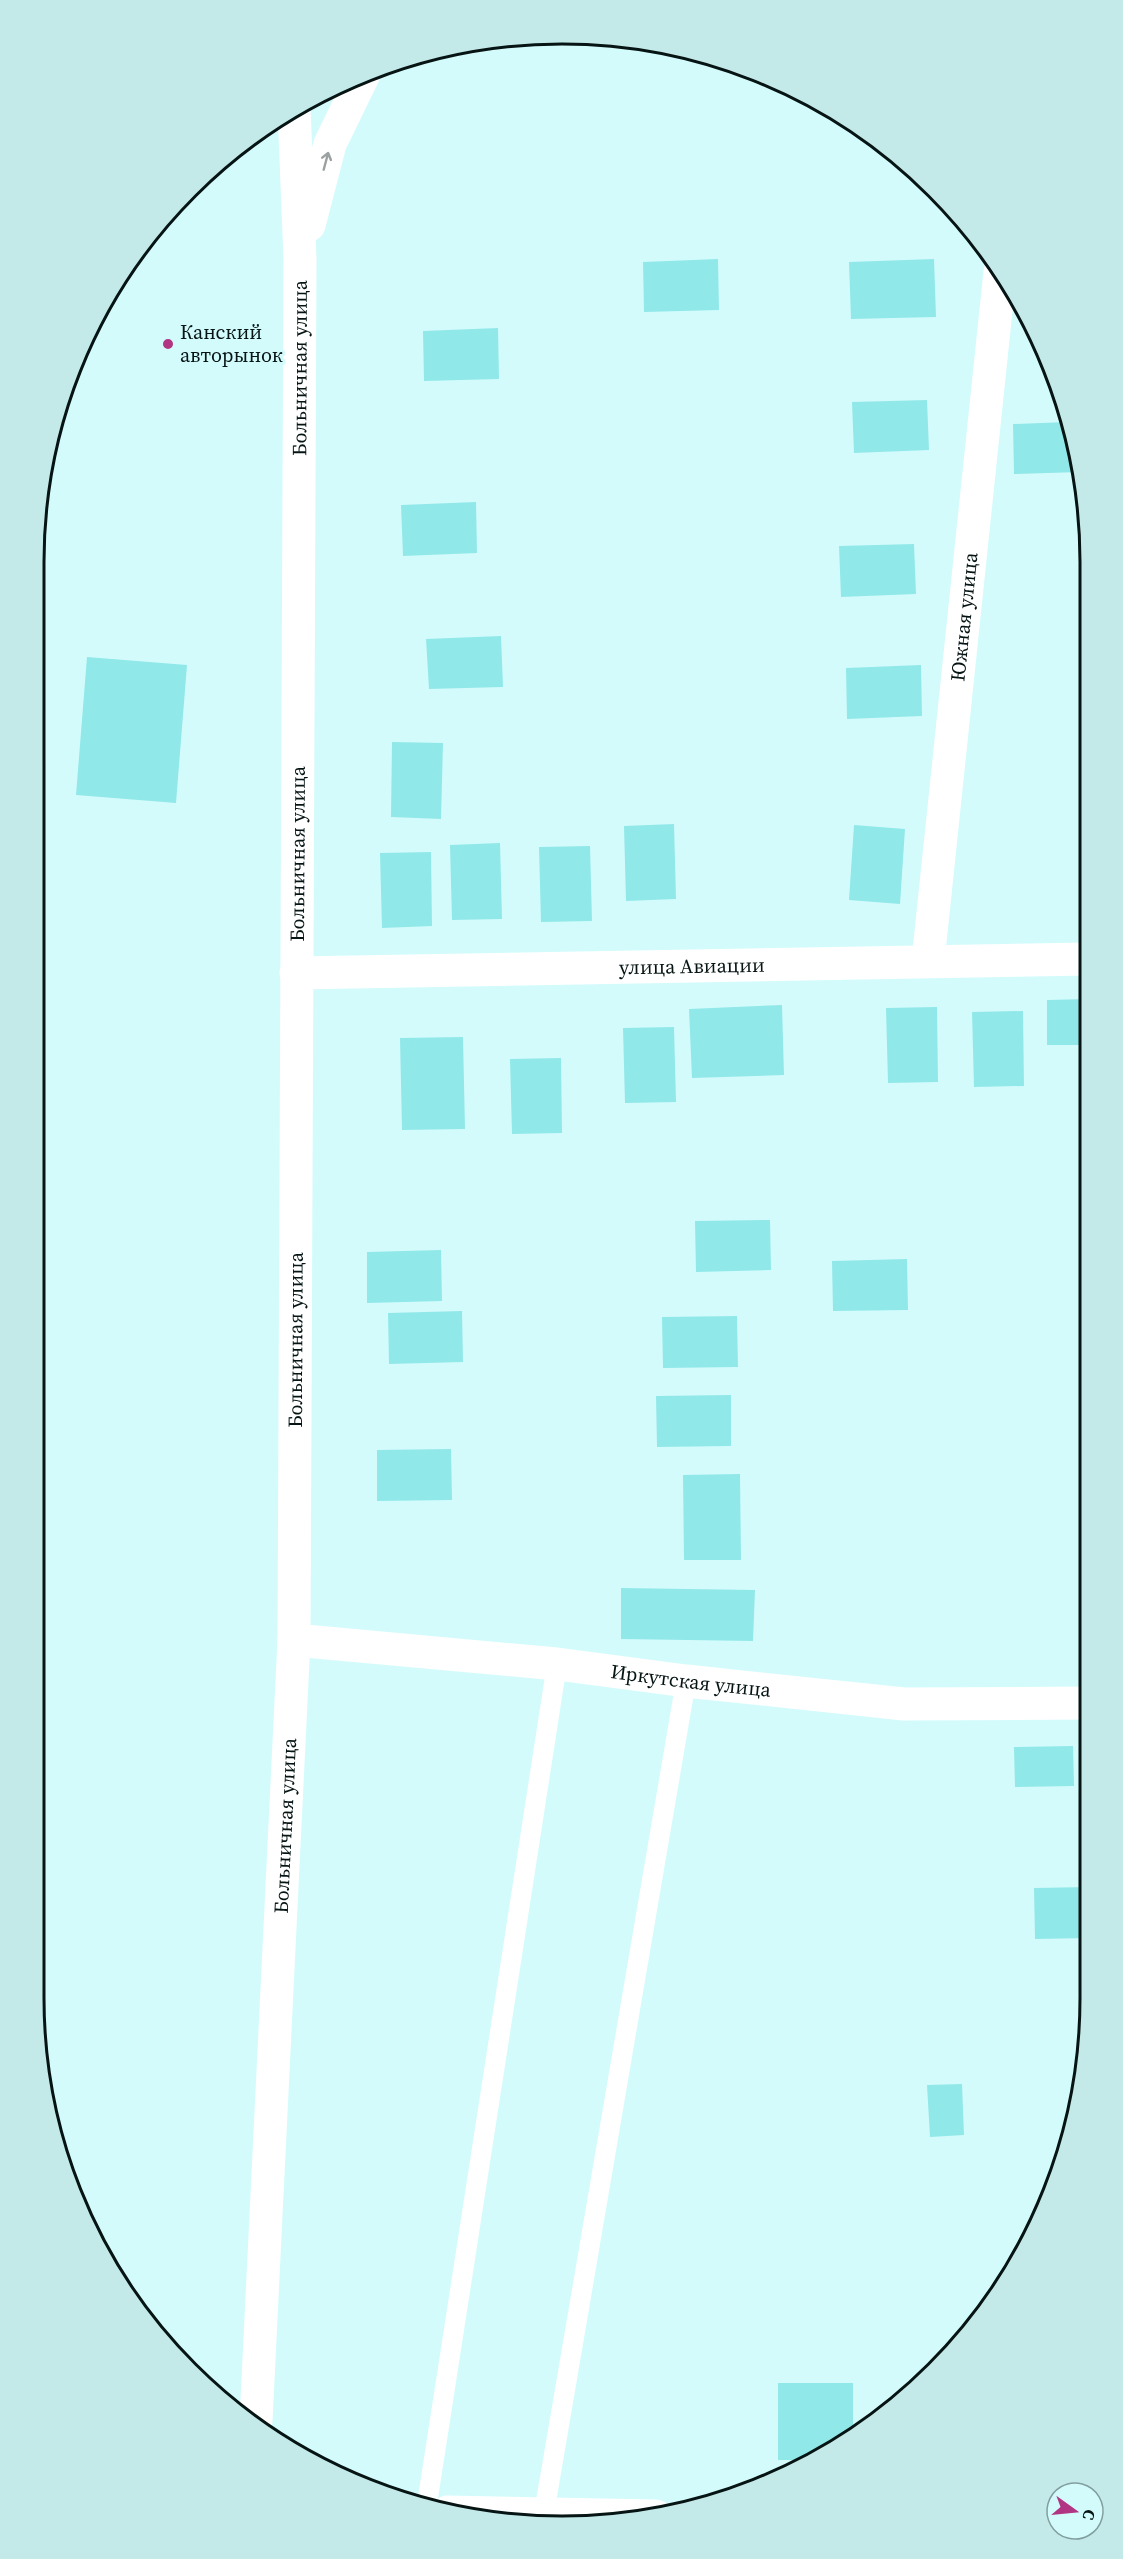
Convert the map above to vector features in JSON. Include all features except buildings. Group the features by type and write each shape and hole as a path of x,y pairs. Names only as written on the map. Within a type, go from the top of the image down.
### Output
{"street":[{"path":"300,259 330,144 359,85"},
{"path":"294,118 300,259"},
{"name":"Больничная улица","path":"256,2415 294,1640 300,259"},
{"name":"Южная улица","path":"928,962 998,283"},
{"name":"улица Авиации","path":"296,973 1080,958"},
{"name":"Иркутская улица","path":"294,1640 557,1664 686,1681 904,1704 1080,1703"}],"lane":[{"path":"428,2498 557,1664"},
{"path":"543,2515 686,1681"}],"place":[{"name":"Канский авторынок","path":"168,344"}]}
